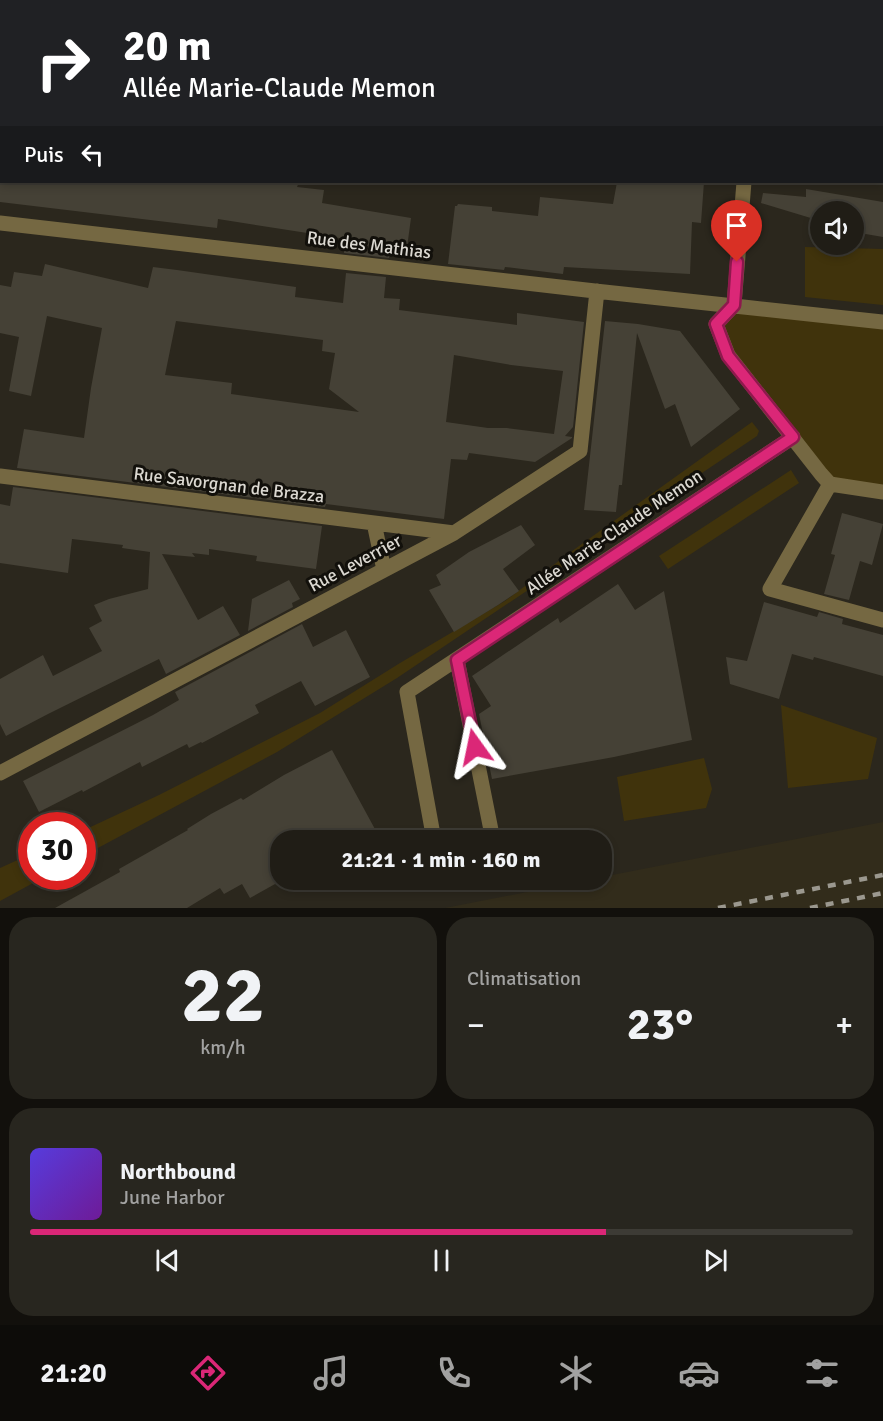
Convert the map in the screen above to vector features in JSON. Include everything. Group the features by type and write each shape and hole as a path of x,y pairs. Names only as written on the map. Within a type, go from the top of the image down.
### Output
{"street":[{"path":"744,183 734,305 716,324 728,356 830,484 883,492"},
{"name":"Rue des Mathias","path":"0,223 883,322"},
{"name":"Rue Leverrier","path":"0,773 454,533 580,451 597,291"},
{"name":"Allée Marie-Claude Memon","path":"432,830 407,692 793,437"},
{"name":"Rue Savorgnan de Brazza","path":"0,476 454,533"},
{"path":"830,484 770,589 883,620"},
{"path":"375,523 384,570"},
{"path":"457,660 491,830"}],"shaded area":[{"path":"805,247 810,247 810,255 864,255 864,249 883,249 883,305 805,297"},
{"path":"734,305 883,322 883,492 830,484 728,355 716,324"},
{"path":"752,422 759,431 757,436 397,678 277,752 96,849 96,824 320,713 505,601"},
{"path":"791,470 799,483 668,569 659,556"},
{"path":"781,705 877,738 868,779 788,788"},
{"path":"704,758 712,789 706,808 624,821 617,777"},
{"path":"883,822 883,908 445,908 537,890 612,890 612,875"},
{"path":"18,860 18,890 20,890 0,901 0,868"}],"building":[{"path":"0,183 299,183 297,187 324,190 322,203 411,218 406,255 390,253 389,258 344,253 346,239 218,219 217,228 0,202"},
{"path":"617,183 704,183 701,223 692,222 690,274 564,267 563,274 505,267 504,270 448,264 455,206 458,204 492,207 492,211 538,216 540,197 613,204"},
{"path":"806,189 883,202 883,237 864,234 864,201 810,201 810,218 761,203 763,193 806,197"},
{"path":"45,264 148,288 153,267 296,287 295,297 343,303 346,273 386,277 384,298 400,299 399,310 517,325 517,313 584,322 573,427 565,436 572,438 535,462 469,453 467,460 451,459 444,519 326,504 325,507 17,468 24,429 84,438 102,328 47,316 31,396 9,391 19,337 0,333 0,285 11,287 14,272 42,276","holes":["176,321 323,340 322,351 335,353 329,389 359,412 231,394 232,383 165,375","454,355 563,371 554,434 446,422"]},
{"path":"605,321 680,331 740,409 691,447 675,404 665,409 637,333 622,485 619,485 616,512 584,510"},
{"path":"13,487 322,526 316,569 256,561 257,556 209,549 209,555 192,553 195,557 162,554 198,620 223,606 240,635 166,674 159,659 6,736 0,724 0,679 43,655 53,676 102,651 89,628 102,621 94,605 148,589 150,552 122,548 123,545 72,539 68,573 0,563 0,504 10,506"},
{"path":"842,513 883,524 872,565 860,561 849,600 824,594 835,555 831,554"},
{"path":"521,525 535,545 503,569 519,591 454,632 429,590 441,585 436,575 469,552"},
{"path":"289,580 300,599 292,603 293,607 248,631 252,599"},
{"path":"618,584 635,610 664,591 692,740 492,779 479,714 491,706 472,676 558,618 560,623"},
{"path":"764,602 817,617 819,612 843,619 842,624 883,635 883,676 814,657 813,660 792,654 779,699 730,684 726,657 747,661"},
{"path":"302,624 313,647 346,630 370,677 315,706 301,681 255,705 259,713 202,743 189,748 187,744 142,767 140,762 39,812 23,781 179,700 175,692"},
{"path":"332,750 375,830 270,830 270,887 250,898 242,884 224,894 220,888 187,908 55,908 88,890 96,890 96,885 120,872 119,869 188,830 211,814 241,798 243,800"}],"railway":[{"path":"718,908 883,875"},
{"path":"810,908 883,893"}],"route":[{"path":"475,747 457,660 793,437 728,356 716,324 734,305 737,262"}]}
